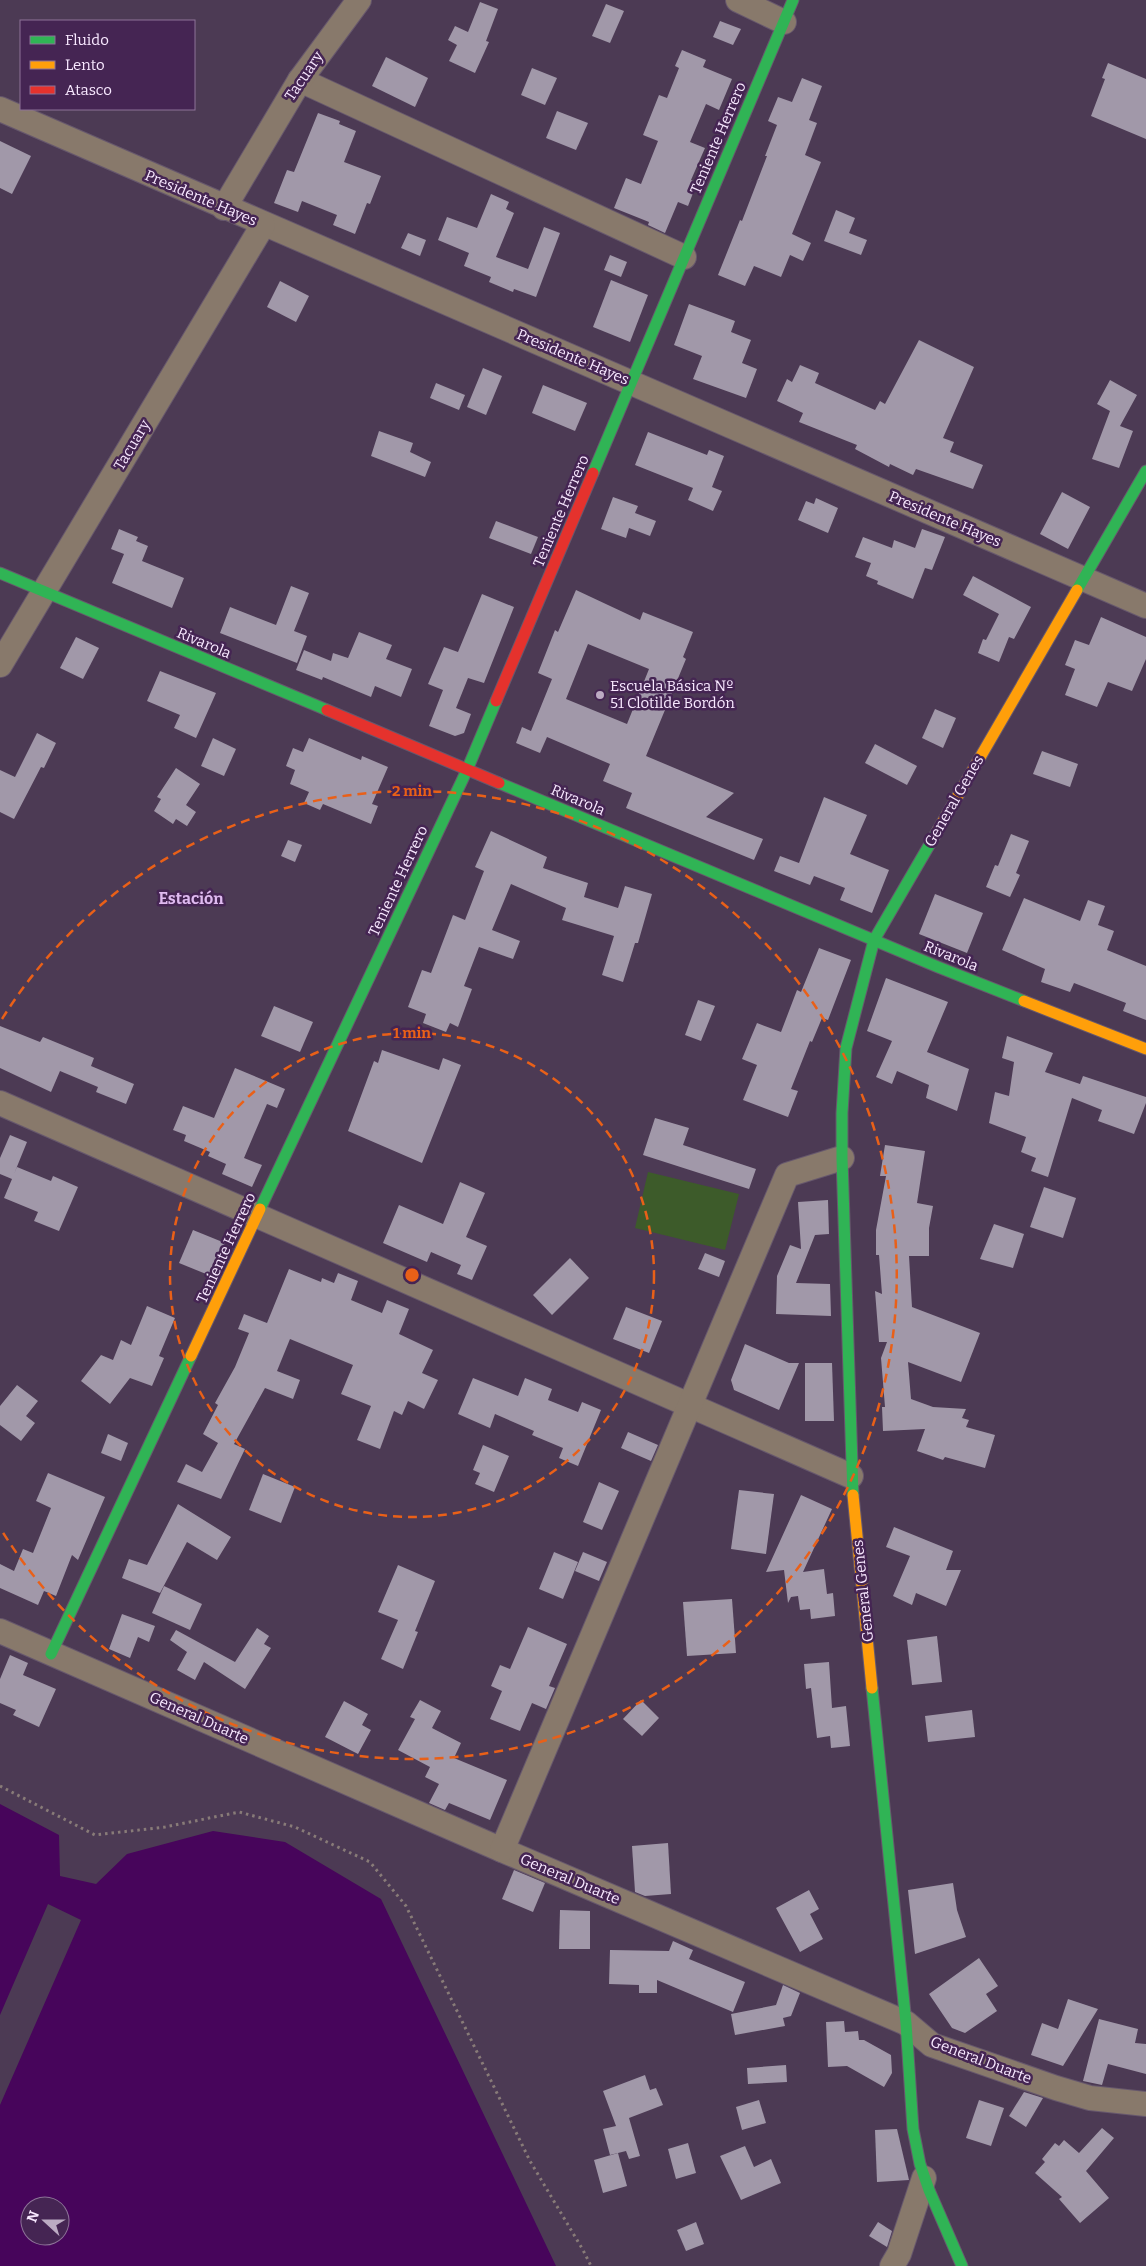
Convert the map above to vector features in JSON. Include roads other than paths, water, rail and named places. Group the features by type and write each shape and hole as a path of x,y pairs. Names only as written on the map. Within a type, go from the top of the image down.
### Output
{"street":[{"name":"Tacuary","path":"224,208 300,80 359,0"},
{"path":"738,0 784,22"},
{"name":"Teniente Herrero","path":"51,1654 467,770 793,0"},
{"path":"300,80 684,257"},
{"name":"Presidente Hayes","path":"0,109 263,225 1146,606"},
{"name":"Tacuary","path":"0,666 263,225"},
{"name":"General Genes","path":"962,2266 932,2203 919,2162 910,2108 906,2023 851,1476 842,1158 842,1113 846,1048 874,940 1146,471"},
{"name":"Rivarola","path":"0,573 874,940 1146,1049"},
{"path":"0,1103 851,1476"},
{"path":"502,1850 787,1175 842,1158"},
{"name":"General Duarte","path":"0,1631 502,1850 906,2023 932,2045 1090,2098 1146,2104"},
{"path":"892,2266 899,2254 924,2178"}],"place":[{"name":"Escuela Básica Nº 51 Clotilde Bordón","path":"600,695"}],"district":[{"name":"Estación","path":"191,898"}]}
